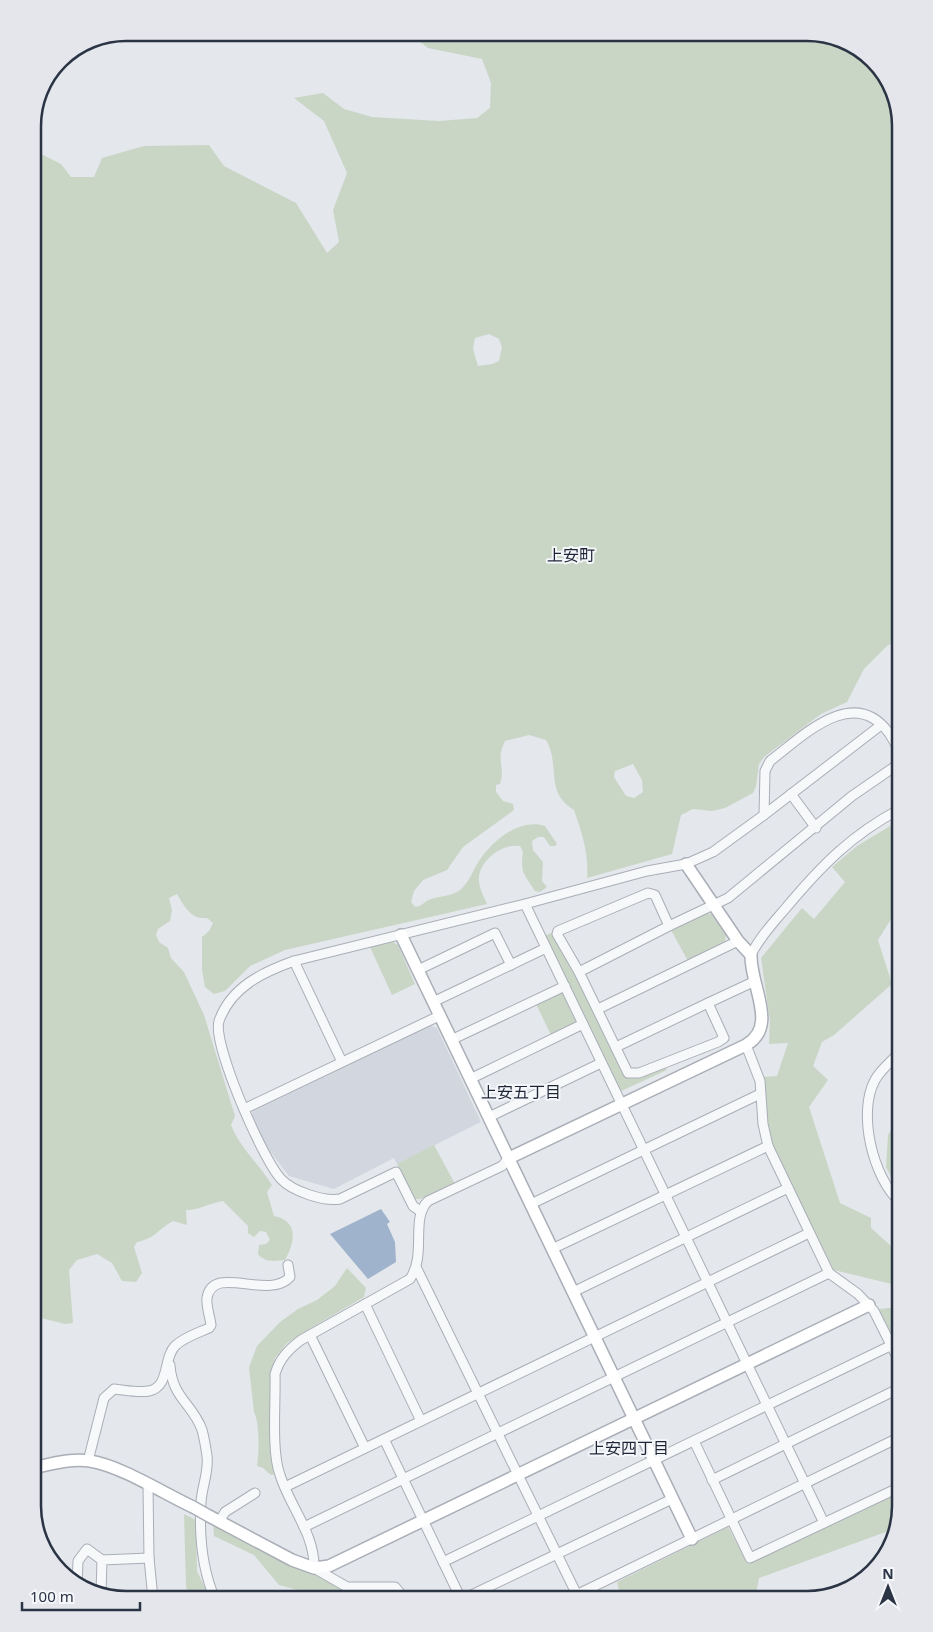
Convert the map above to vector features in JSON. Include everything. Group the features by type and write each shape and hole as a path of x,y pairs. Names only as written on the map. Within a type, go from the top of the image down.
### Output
{"street":[{"path":"764,815 765,771 770,761 822,721 850,712 870,716 888,732 892,739"},
{"path":"420,1211 412,1206 396,1172 340,1199 332,1200 289,1186 280,1178 271,1164 235,1090 218,1034 219,1022 225,1008 237,992 253,979 269,970 294,961 525,904 647,871 686,864 714,852 881,725"},
{"path":"579,972 728,898 816,828 852,796 892,768"},
{"path":"791,794 816,828"},
{"path":"575,1591 417,1269 420,1211 428,1201 502,1166 509,1158 753,1041 761,1030 763,1019 753,982 751,955 761,938 835,853 859,833 892,814"},
{"path":"686,864 738,941 751,955"},
{"path":"669,926 655,895 648,893 558,931 557,934 598,1009 628,1073 639,1073 724,1038 708,1003"},
{"path":"525,904 824,1523"},
{"path":"418,970 495,933 511,965"},
{"path":"401,935 692,1539"},
{"path":"598,1009 738,941"},
{"path":"433,1002 546,948"},
{"path":"294,961 342,1062"},
{"path":"616,1047 753,982"},
{"path":"451,1040 564,986"},
{"path":"244,1109 439,1016"},
{"path":"470,1079 583,1024"},
{"path":"443,1562 892,1345 869,1305 858,1294 828,1273 768,1146 760,1094 760,1081 746,1045"},
{"path":"892,1061 874,1082 869,1096 868,1113 870,1143 876,1162 892,1190"},
{"path":"488,1117 601,1063"},
{"path":"531,1204 760,1094"},
{"path":"552,1249 768,1146"},
{"path":"573,1292 788,1188"},
{"path":"285,1487 809,1233"},
{"path":"88,1461 104,1398 114,1389 149,1391 157,1387 162,1381 175,1346 189,1336 210,1328 207,1300 209,1292 216,1285 230,1281 256,1286 277,1284 286,1281 290,1277 288,1265"},
{"path":"314,1568 314,1552 279,1474 277,1458 276,1374 279,1362 287,1351 310,1335 410,1279 417,1269"},
{"path":"304,1527 828,1273"},
{"path":"365,1304 421,1421"},
{"path":"314,1568 329,1566 869,1305"},
{"path":"310,1335 365,1448"},
{"path":"168,1363 173,1384 180,1398 202,1430 207,1455 207,1474 201,1503 202,1550 204,1570 212,1591"},
{"path":"712,1480 892,1392"},
{"path":"384,1439 458,1591"},
{"path":"694,1441 750,1558 892,1491"},
{"path":"590,1591 892,1441"},
{"path":"41,1466 64,1461 88,1461 120,1470 148,1486 314,1568 347,1587 395,1587 398,1591"},
{"path":"148,1486 151,1591"},
{"path":"214,1519 255,1493"},
{"path":"479,1591 672,1498"},
{"path":"77,1575 78,1561 87,1549 102,1560 149,1558"},
{"path":"101,1587 102,1560"}],"shaded area":[{"path":"429,1025 437,1028 481,1122 397,1164 394,1158 334,1189 289,1176 266,1146 252,1115 253,1110"}],"green space":[{"path":"419,41 812,41 844,50 863,62 871,70 883,89 889,104 892,126 892,644 888,645 864,669 847,702 821,714 764,757 759,764 756,786 753,793 725,808 712,811 693,809 681,815 672,854 587,878 587,860 582,835 574,810 559,795 554,778 550,750 546,740 529,735 505,741 502,748 502,778 500,784 496,785 496,792 503,801 513,804 514,810 463,847 447,870 423,880 414,891 411,902 417,907 431,899 457,892 466,884 485,853 499,839 517,828 536,824 545,826 557,844 550,846 544,837 538,837 532,841 533,850 543,862 542,881 547,887 540,892 535,891 524,873 522,865 523,852 520,846 507,847 488,858 481,870 479,884 487,904 285,950 250,966 225,991 214,994 205,987 202,970 202,937 209,931 213,923 207,918 197,917 192,914 177,894 169,898 172,910 170,921 158,929 156,935 159,942 168,948 171,958 184,972 204,1015 235,1116 231,1125 244,1149 272,1185 267,1192 274,1216 288,1222 291,1227 293,1239 291,1246 285,1260 274,1261 264,1259 258,1254 259,1245 266,1244 270,1240 266,1232 260,1231 254,1237 248,1233 248,1226 223,1201 186,1210 187,1225 173,1221 153,1236 137,1242 134,1247 142,1273 136,1282 122,1281 112,1263 97,1254 77,1260 69,1270 73,1323 65,1324 41,1318 41,154 61,164 71,177 94,177 102,158 144,146 209,145 224,166 296,203 327,253 339,242 333,210 347,173 324,121 294,98 323,93 344,109 372,117 439,121 477,118 490,108 491,83 482,59 428,48","holes":["489,334 499,339 502,347 499,361 478,366 473,349 475,338","633,764 642,780 643,792 634,798 626,796 614,777 615,771"]},
{"path":"892,825 892,918 878,940 892,984 834,1035 822,1042 813,1066 828,1080 809,1107 840,1203 871,1218 871,1228 892,1247 892,1284 834,1270 771,1144 762,1077 777,1076 788,1043 769,1044 770,1020 761,958 802,908 814,919 845,882 832,867 857,846"},
{"path":"704,913 711,914 726,935 725,942 688,961 671,930"},
{"path":"554,932 626,1074 664,1065 667,1070 619,1092 544,936"},
{"path":"393,942 398,945 415,984 392,995 370,947"},
{"path":"559,993 564,994 576,1020 575,1023 551,1035 536,1004"},
{"path":"892,1129 892,1178 886,1167 888,1135"},
{"path":"434,1145 455,1184 420,1199 415,1199 397,1164"},
{"path":"347,1268 366,1288 364,1297 299,1335 286,1344 275,1358 270,1374 276,1474 271,1475 263,1468 257,1466 258,1431 249,1367 257,1346 280,1322 298,1309 317,1300 335,1286"},
{"path":"892,1308 892,1339 879,1309"},
{"path":"892,1493 891,1517 888,1531 759,1578 757,1591 619,1591 617,1582 728,1527 748,1564"},
{"path":"184,1514 196,1520 197,1571 206,1591 187,1591"},
{"path":"213,1519 323,1575 347,1591 300,1591 279,1585 254,1555 214,1536"},
{"path":"394,1589 396,1591 347,1591"}],"water":[{"path":"381,1209 390,1222 387,1224 395,1242 396,1262 368,1279 330,1234"}],"district":[{"name":"上安町","path":"571,555"},
{"name":"上安五丁目","path":"521,1092"},
{"name":"上安四丁目","path":"629,1448"}]}
